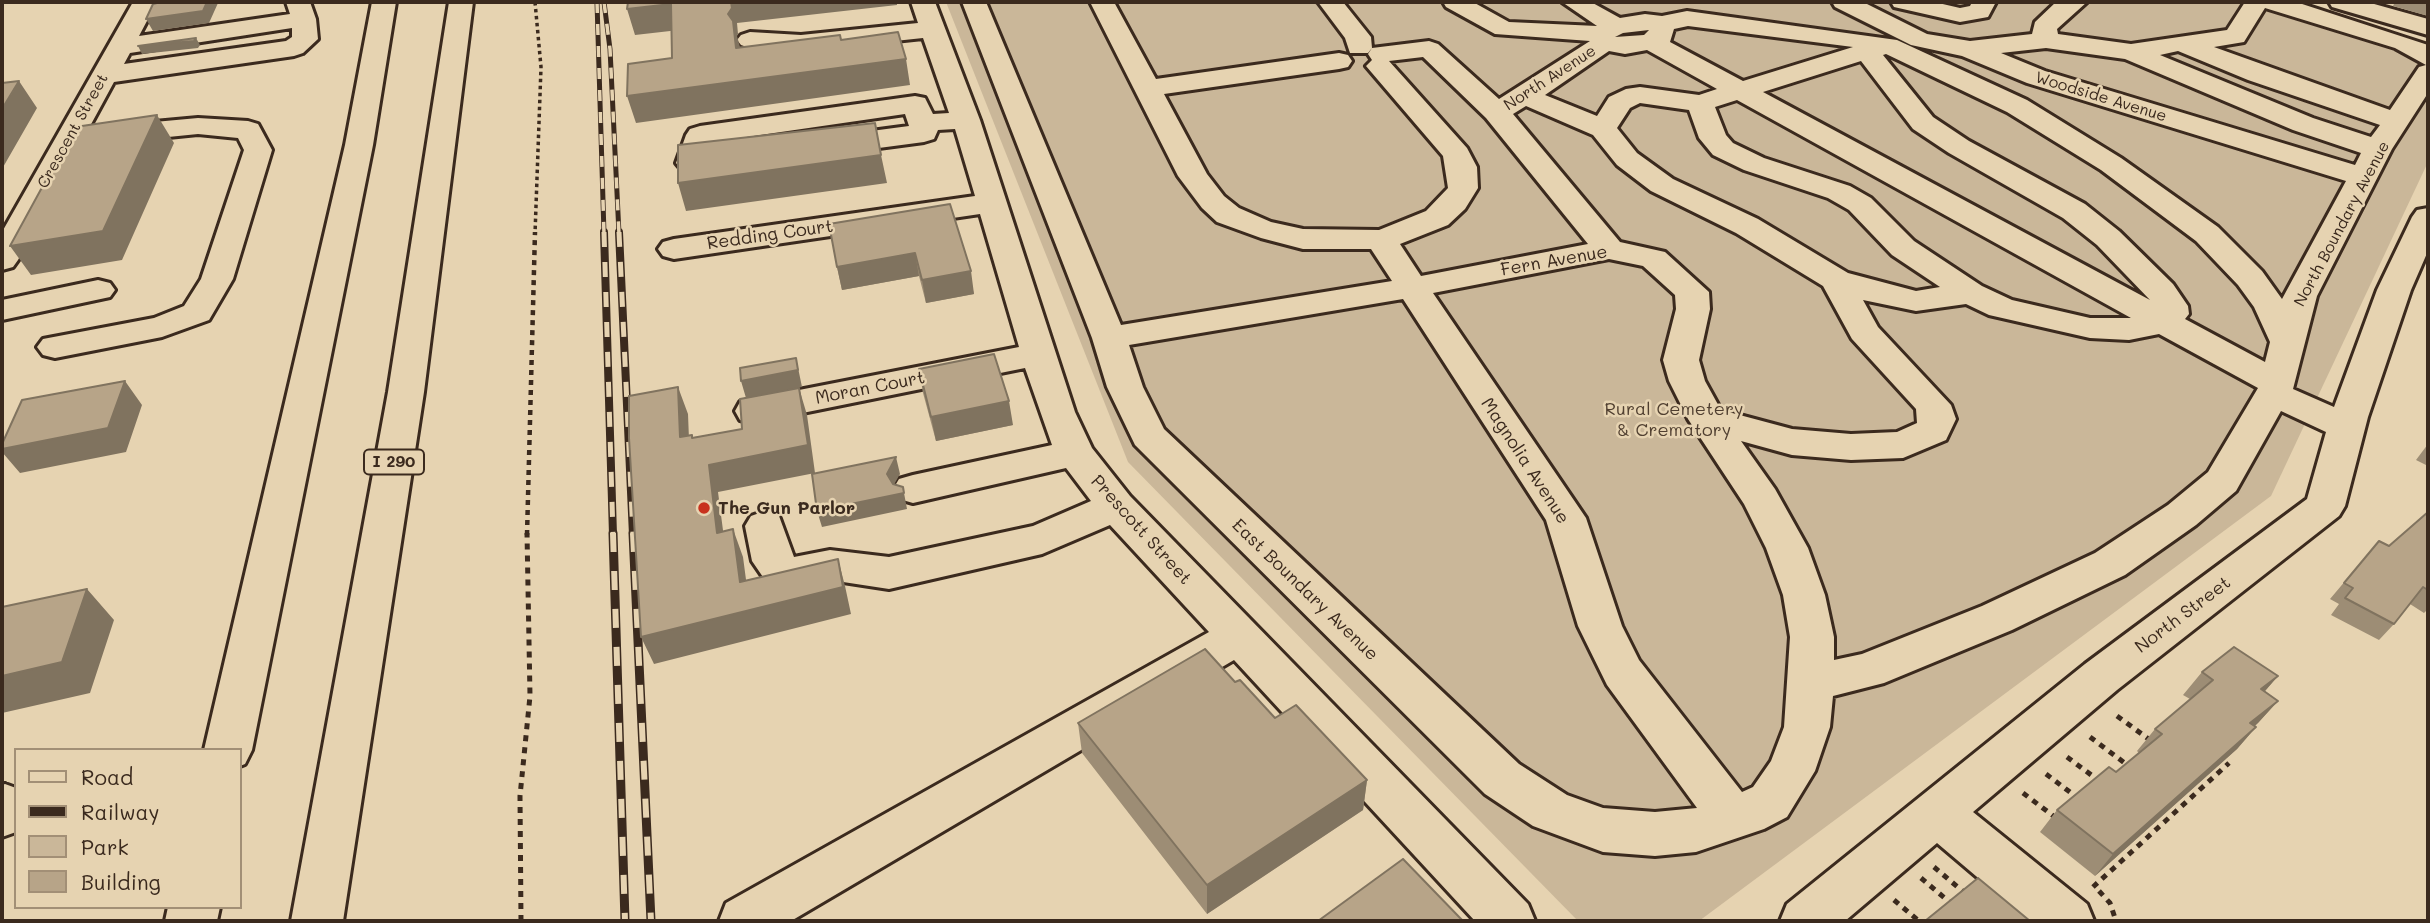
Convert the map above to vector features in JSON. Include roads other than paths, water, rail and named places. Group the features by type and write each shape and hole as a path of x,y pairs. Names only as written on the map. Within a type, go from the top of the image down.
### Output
{"main road":[{"name":"Crescent Street","path":"2,260 145,2"},
{"path":"228,748 356,158 384,2"},
{"name":"I 290","path":"317,921 406,392 461,2"},
{"name":"East Boundary Avenue","path":"974,2 1109,338 1125,387 1148,436 1502,779 1550,811 1603,830 1655,834 1696,830 1770,802 1791,771 1807,727 1811,683"},
{"path":"1102,2 1150,88 1193,176 1213,202 1228,215 1261,229 1303,239 1381,240 1411,231 1437,218 1454,203 1463,188 1462,167 1457,154 1364,57 1358,37 1330,2"},
{"path":"1455,2 1504,29 1607,34"},
{"path":"1574,2 1607,34 1625,46 1653,29 1747,2"},
{"path":"1626,2 1653,29 1742,89 2346,426"},
{"name":"Woodside Avenue","path":"1844,2 1920,40 1969,49 2036,78 2372,163"},
{"path":"1903,2 1960,15 1979,12 1984,2"},
{"path":"2046,40 2044,27 2066,6 2075,2"},
{"path":"2131,52 2235,37 2257,2"},
{"path":"2271,2 2404,43 2428,62"},
{"path":"2341,2 2428,27"},
{"path":"104,75 274,53 294,48 305,39 301,10 120,47"},
{"path":"750,40 801,43 928,15"},
{"name":"Prescott Street","path":"928,15 966,120 1057,412 1075,453 1116,506 1509,921"},
{"path":"1687,18 1877,48 2017,106 2160,198 2207,234 2250,278 2271,307 2287,342"},
{"name":"North Avenue","path":"1496,112 1525,96 1607,34"},
{"path":"1603,129 1619,103 1626,97 1640,95 1700,103 1877,48 1920,40"},
{"path":"1969,49 2046,40 2131,52 2303,124 2372,163"},
{"path":"2181,43 2257,74 2398,122"},
{"path":"1700,103 1713,138 1723,149 1754,164 1815,183 1849,198 1872,215 1903,248 1970,293 2001,308 2090,328 2129,329 2161,323 2172,314 2171,306 2161,291 2108,238 2047,194 1959,147 1923,123 1905,103 1877,48"},
{"path":"1150,88 1429,49 1496,112 1609,249"},
{"name":"North Boundary Avenue","path":"2276,389 2300,296 2372,163 2398,122 2428,62"},
{"path":"1525,96 1603,129 1628,159 1662,185 1747,226 1836,280 1882,295 1916,301 1970,293"},
{"path":"745,156 691,163 700,135 915,104 925,133 799,149"},
{"path":"922,123 966,120"},
{"path":"55,347 162,327 197,313 217,279 258,150 248,130 198,126 68,139"},
{"name":"Redding Court","path":"674,249 990,204"},
{"name":"North Street","path":"1806,921 2101,677 2325,506 2346,426 2394,290 2427,221"},
{"name":"Magnolia Avenue","path":"1381,240 1415,286 1566,519 1600,626 1623,672 1733,818"},
{"name":"Fern Avenue","path":"1109,338 1415,286 1609,249 1654,259 1678,276 1692,292 1693,309 1681,360 1687,381 1707,419 1761,499 1787,548 1804,595 1812,637 1811,683"},
{"path":"1707,419 1792,442 1852,447 1903,445 1933,430 1937,419 1933,405 1864,332 1836,280"},
{"path":"2,310 98,290"},
{"name":"Moran Court","path":"742,413 1039,354"},
{"path":"1811,683 1868,670 1997,618 2110,564 2182,515 2222,481 2276,389"},
{"path":"913,489 1075,453"},
{"path":"765,526 773,561 780,569 792,573 830,565 889,573 1042,539 1116,506"},
{"path":"745,920 1238,636"},
{"path":"1937,813 2081,904"}],"railway":[{"path":"597,2 604,234"},
{"path":"604,2 610,49 619,234"},
{"path":"604,232 613,535"},
{"path":"619,232 633,535"},
{"path":"613,533 625,921"},
{"path":"633,533 651,921"}],"place":[{"name":"The Gun Parlor","path":"704,508"}],"park label":[{"name":"Rural Cemetery & Crematory","path":"1674,419"}]}
